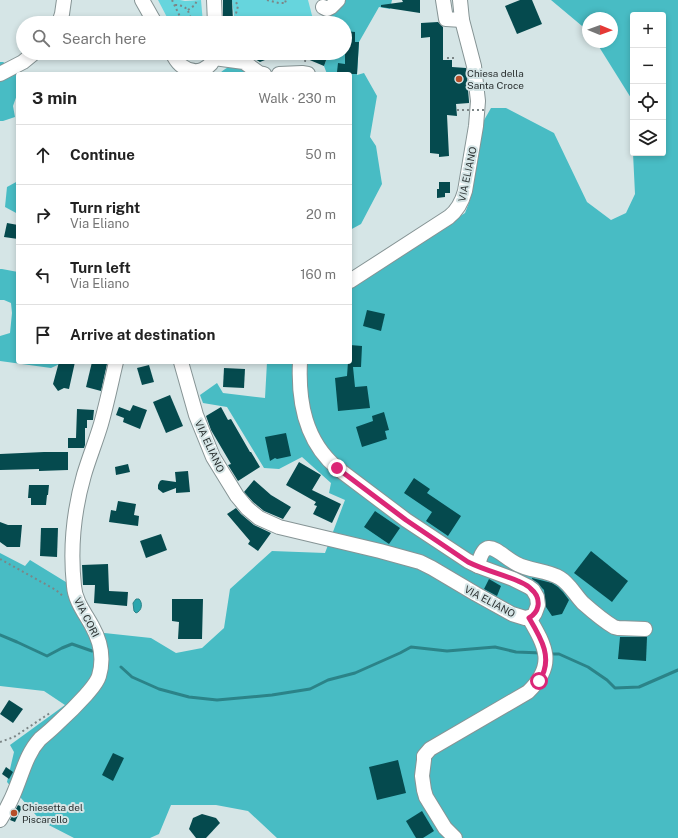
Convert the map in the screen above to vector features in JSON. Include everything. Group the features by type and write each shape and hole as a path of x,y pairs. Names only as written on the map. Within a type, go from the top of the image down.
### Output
{"street":[{"path":"61,16 64,0"},
{"path":"142,0 151,16"},
{"path":"214,0 215,16"},
{"path":"323,2 327,9 338,0"},
{"path":"443,0 446,19 462,20"},
{"name":"VIA ELIANO","path":"352,280 449,217 457,211 460,206 465,191 478,112 476,76 462,20 460,0"},
{"path":"0,74 25,60"},
{"path":"177,60 183,67 190,70 202,70 207,61 238,61 244,62 259,72"},
{"name":"VIA CORI","path":"0,820 34,747 40,739 62,720 94,686 99,675 102,656 100,644 77,600 74,587 73,537 81,486 104,414 116,364"},
{"name":"VIA ELIANO","path":"182,364 196,414 213,457 237,496 256,516 279,527 420,562 521,618 529,618 535,613 538,605 537,598 532,590 524,584 468,562 406,520 341,472 328,460 316,443 305,418 300,391 300,364"},
{"path":"478,566 480,556 483,551 489,548 497,550 517,564 560,578 583,602 614,627 645,629"},
{"path":"455,838 445,828 426,796 422,776 424,756 430,749 528,692 542,677 545,667 545,654 542,641 529,618"}],"path":[{"path":"172,0 180,16"},
{"path":"188,10 195,5 197,0"},
{"path":"235,0 238,6 235,16"},
{"path":"267,0 286,3 285,0"},
{"path":"175,5 183,6 188,10 190,16"},
{"path":"447,58 455,58"},
{"path":"457,110 484,110"},
{"path":"0,559 56,590"},
{"path":"0,742 14,737 45,717 54,709"}],"shaded area":[{"path":"158,0 201,0 202,16 166,16"},
{"path":"232,0 308,0 312,16 234,16"},
{"path":"344,0 392,0 390,9 379,7 359,42 357,75 364,73 377,96 370,137 376,146 382,184 361,224 352,229 352,72 326,72 324,66 326,60 352,60 352,16 327,16"},
{"path":"551,0 678,0 678,838 277,838 248,811 216,805 171,805 159,834 150,838 74,838 41,821 7,782 14,752 10,745 65,705 44,691 0,686 0,553 25,566 30,560 74,587 95,632 151,638 176,653 202,648 224,628 230,589 272,551 325,553 345,500 329,493 331,483 302,457 279,469 264,468 227,407 203,403 200,395 217,383 223,393 265,398 267,364 352,364 352,286 465,213 470,200 483,122 491,108 506,108 554,133 587,202 611,220 626,213 635,194 633,156 666,156 666,12 630,12 630,96 600,48 618,48 618,12 582,12 582,26"},
{"path":"0,62 3,62 20,72 16,72 16,98 13,106 15,117 0,121"},
{"path":"238,64 249,72 221,72"},
{"path":"16,182 16,213 5,207 7,187"},
{"path":"0,269 16,272 16,363 0,361 0,336 10,333 12,313 11,303 0,300"},
{"path":"22,364 60,364 51,368"},
{"path":"136,599 139,599 140,601 141,609 136,613 134,611 133,603"}],"building":[{"path":"223,0 232,0 233,16 223,16"},
{"path":"402,0 420,0 420,13 381,7 381,5 403,2"},
{"path":"520,0 532,0 542,24 517,34 505,6"},
{"path":"438,22 443,27 443,60 452,60 452,67 466,68 469,101 469,103 456,104 457,116 447,115 449,156 439,157 439,154 430,153 430,37 421,38 421,23"},
{"path":"352,32 355,32 355,42 359,42 357,74 352,74 352,72 337,72 338,63 345,64 345,60 352,60"},
{"path":"310,60 326,60 324,66"},
{"path":"439,182 450,182 450,193 445,193 445,197 437,198"},
{"path":"7,223 16,225 16,239 4,237"},
{"path":"367,310 385,314 381,331 363,326"},
{"path":"352,345 362,346 361,367 353,367 355,387 367,386 370,408 338,411 335,378 347,376 348,364 352,364"},
{"path":"58,364 75,364 69,389 64,388 58,391 53,384"},
{"path":"92,364 107,364 101,391 86,387"},
{"path":"149,365 154,382 142,385 137,368"},
{"path":"224,368 245,369 244,388 223,387"},
{"path":"170,395 183,426 166,433 153,402"},
{"path":"133,405 147,410 140,429 123,422 124,418 116,415 119,407 130,411"},
{"path":"221,407 228,420 231,419 260,467 238,481 228,465 231,464 211,430 206,416"},
{"path":"77,409 94,410 93,420 87,420 84,448 68,448 68,438 76,438"},
{"path":"384,412 389,430 385,431 387,439 362,447 356,427 373,421 372,416"},
{"path":"286,433 291,456 277,459 275,458 270,461 265,437"},
{"path":"68,452 68,470 0,470 0,454"},
{"path":"299,462 321,475 312,490 341,504 332,523 313,514 317,506 314,505 316,502 286,485"},
{"path":"128,464 130,472 116,475 115,467"},
{"path":"188,471 190,492 176,493 176,488 163,493 158,489 158,485 162,480 176,482 175,472"},
{"path":"414,478 430,489 427,493 461,516 448,536 426,521 432,512 404,493"},
{"path":"254,480 271,495 291,507 283,519 264,511 244,492"},
{"path":"29,485 49,485 46,505 31,505 31,498 28,498"},
{"path":"118,501 136,504 134,515 139,516 138,526 109,522 111,510 116,511"},
{"path":"236,508 254,525 271,533 258,551 248,544 250,541 227,514"},
{"path":"375,511 400,528 389,544 364,527"},
{"path":"0,522 8,525 22,525 20,547 7,547 0,542"},
{"path":"41,528 58,528 57,557 40,556"},
{"path":"161,534 167,550 146,558 140,541"},
{"path":"591,551 628,581 612,602 574,573"},
{"path":"108,564 109,591 128,592 127,606 94,603 95,585 83,585 82,565"},
{"path":"532,578 552,583 563,592 569,600 562,614 552,616 546,607 544,590"},
{"path":"489,579 501,586 497,596 484,589"},
{"path":"172,599 203,599 202,639 178,639 179,622 172,621"},
{"path":"620,637 647,637 646,661 618,659"},
{"path":"9,700 23,709 13,723 0,714"},
{"path":"113,753 124,758 113,781 102,775"},
{"path":"398,760 406,793 377,800 369,767"},
{"path":"6,767 13,772 9,779 2,774"},
{"path":"18,805 22,807 15,822 10,820"},
{"path":"422,811 434,831 423,838 416,838 406,821"},
{"path":"202,814 216,818 220,823 206,838 196,838 189,829 193,818"}],"waterway":[{"path":"0,635 47,656 72,644 92,651"},
{"path":"121,667 132,677 159,689 189,697 217,700 272,695 310,689 328,680 355,673 411,647 447,651 495,647 516,652 542,653"},
{"path":"549,654 559,654 588,667 607,680 615,688 639,687 678,670"}],"place":[{"name":"Chiesa della Santa Croce","path":"459,79"},
{"name":"Chiesetta del Piscarello","path":"14,813"}],"route":[{"path":"337,468 406,520 468,562 513,579 532,590 537,598 538,605 533,616 529,618 542,641 546,654 545,667 539,681"}]}
